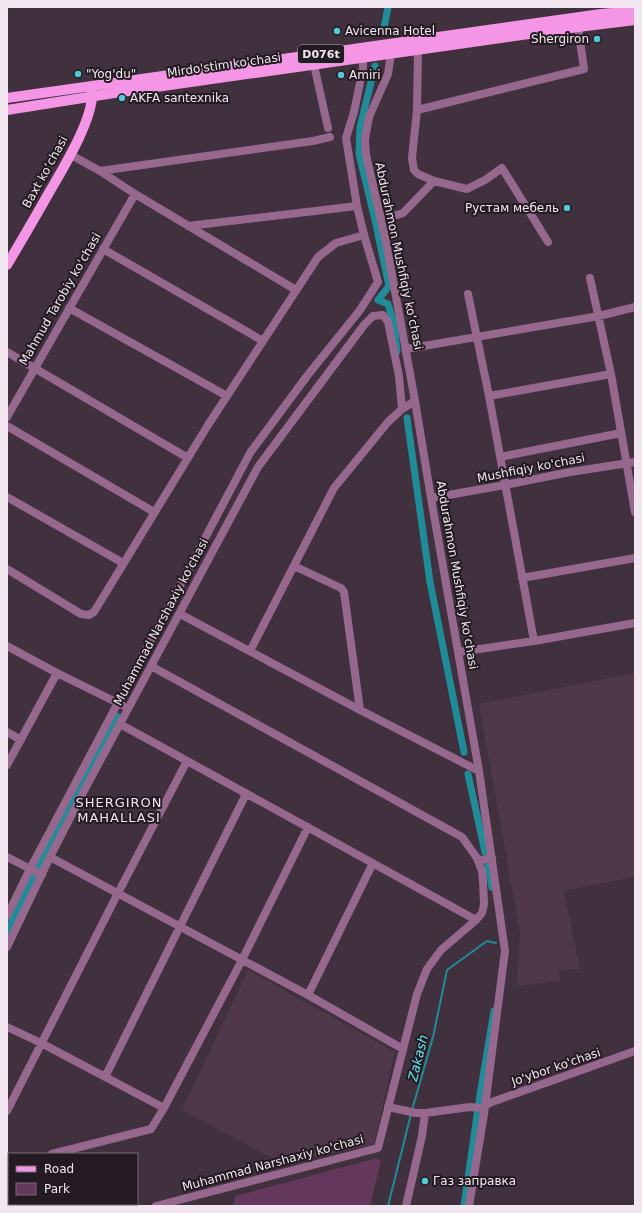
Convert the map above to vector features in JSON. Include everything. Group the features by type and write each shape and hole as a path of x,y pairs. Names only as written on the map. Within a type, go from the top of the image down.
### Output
{"main road":[{"name":"Mirdo'stim ko'chasi","path":"7,98 587,16 635,11"},
{"name":"Mirdo'stim ko'chasi","path":"7,110 635,20"},
{"name":"Baxt koʻchasi","path":"7,265 71,155 90,109 92,97 91,86"}],"street":[{"path":"417,110 584,69 578,27"},
{"path":"418,50 417,110 412,158 414,170 418,174 434,181 467,189 485,180 502,168 548,242"},
{"name":"Abdurahmon Mushfiqiy koʻchasi","path":"391,54 388,74 369,117 365,139 366,155 386,242 459,652 479,772 505,951 469,1206"},
{"path":"7,916 117,703 250,453 307,376 360,310 378,282 356,206 346,138 354,112 363,68 363,58"},
{"path":"100,171 313,141 329,132 314,65"},
{"path":"71,155 100,171 135,194 296,290"},
{"path":"380,216 397,215 403,213 434,181"},
{"name":"Mahmud Tarobiy ko'chasi","path":"7,417 135,194"},
{"path":"188,226 356,206"},
{"path":"7,569 81,614 89,615 94,612 154,512 227,396 318,257 336,244 364,235"},
{"path":"103,249 263,341"},
{"path":"590,278 611,374 635,512"},
{"path":"468,294 489,396 534,641"},
{"path":"406,349 599,316 635,307"},
{"path":"69,308 227,396"},
{"name":"Muhammad Narshaxiy ko'chasi","path":"7,947 50,857 258,467 364,325 373,316 383,316 388,322 399,376 402,408"},
{"path":"7,352 35,367 188,458"},
{"path":"489,396 611,374"},
{"path":"250,651 334,488 388,422 402,408 415,401"},
{"path":"7,426 154,512"},
{"path":"500,457 621,433"},
{"name":"Mushfiqiy ko'chasi","path":"431,498 570,472 635,462"},
{"path":"7,497 123,563"},
{"path":"522,578 635,558"},
{"path":"294,566 341,588 344,592 360,710"},
{"path":"180,614 479,772"},
{"path":"459,652 534,641 635,623"},
{"path":"7,646 128,709"},
{"path":"151,666 462,838 477,858 482,871 484,881 482,913 441,950 427,969 418,994 403,1049 392,1107 416,1113 483,1107"},
{"path":"7,765 57,673"},
{"path":"120,724 476,920"},
{"path":"7,732 21,740"},
{"path":"7,1111 187,761"},
{"path":"105,1077 246,794"},
{"path":"56,1153 151,1129 164,1108 242,960 308,827"},
{"path":"50,857 308,995 403,1049"},
{"path":"7,858 42,875"},
{"path":"477,858 481,860 492,858"},
{"path":"308,995 373,863"},
{"path":"7,1027 42,1043 164,1108"},
{"name":"Jo'ybor ko'chasi","path":"483,1107 492,1102 635,1051"},
{"name":"Muhammad Narshaxiy ko'chasi","path":"156,1206 378,1148 392,1107"},
{"path":"406,1206 425,1113"}],"shaded area":[{"path":"635,673 635,877 564,891 580,969 559,970 560,981 517,986 520,933 479,704"},
{"path":"248,970 395,1052 374,1145 281,1163 182,1110"}],"green space":[{"path":"377,1158 381,1161 370,1206 234,1206 235,1196"}],"waterway":[{"path":"384,28 388,7"},
{"path":"375,66 360,127 359,154 389,286 378,300 388,304 394,324 397,351"},
{"path":"407,418 430,582 464,752"},
{"path":"38,867 117,716"},
{"path":"468,774 485,852"},
{"path":"488,866 492,887"},
{"path":"7,932 33,877"},
{"name":"Zakash","path":"412,1110 433,1037 447,970 487,941 496,943"},
{"path":"464,1206 494,1011"},
{"name":"Zakash","path":"388,1206 411,1114"}],"place":[{"name":"Avicenna Hotel","path":"337,31"},
{"name":"Shergiron","path":"597,39"},
{"name":"\"Yog'du\"","path":"78,74"},
{"name":"Amiri","path":"341,75"},
{"name":"AKFA santexnika","path":"122,98"},
{"name":"Рустам мебель","path":"567,208"},
{"name":"Газ заправка","path":"425,1181"}],"district":[{"name":"SHERGIRON MAHALLASI","path":"119,810"}]}
